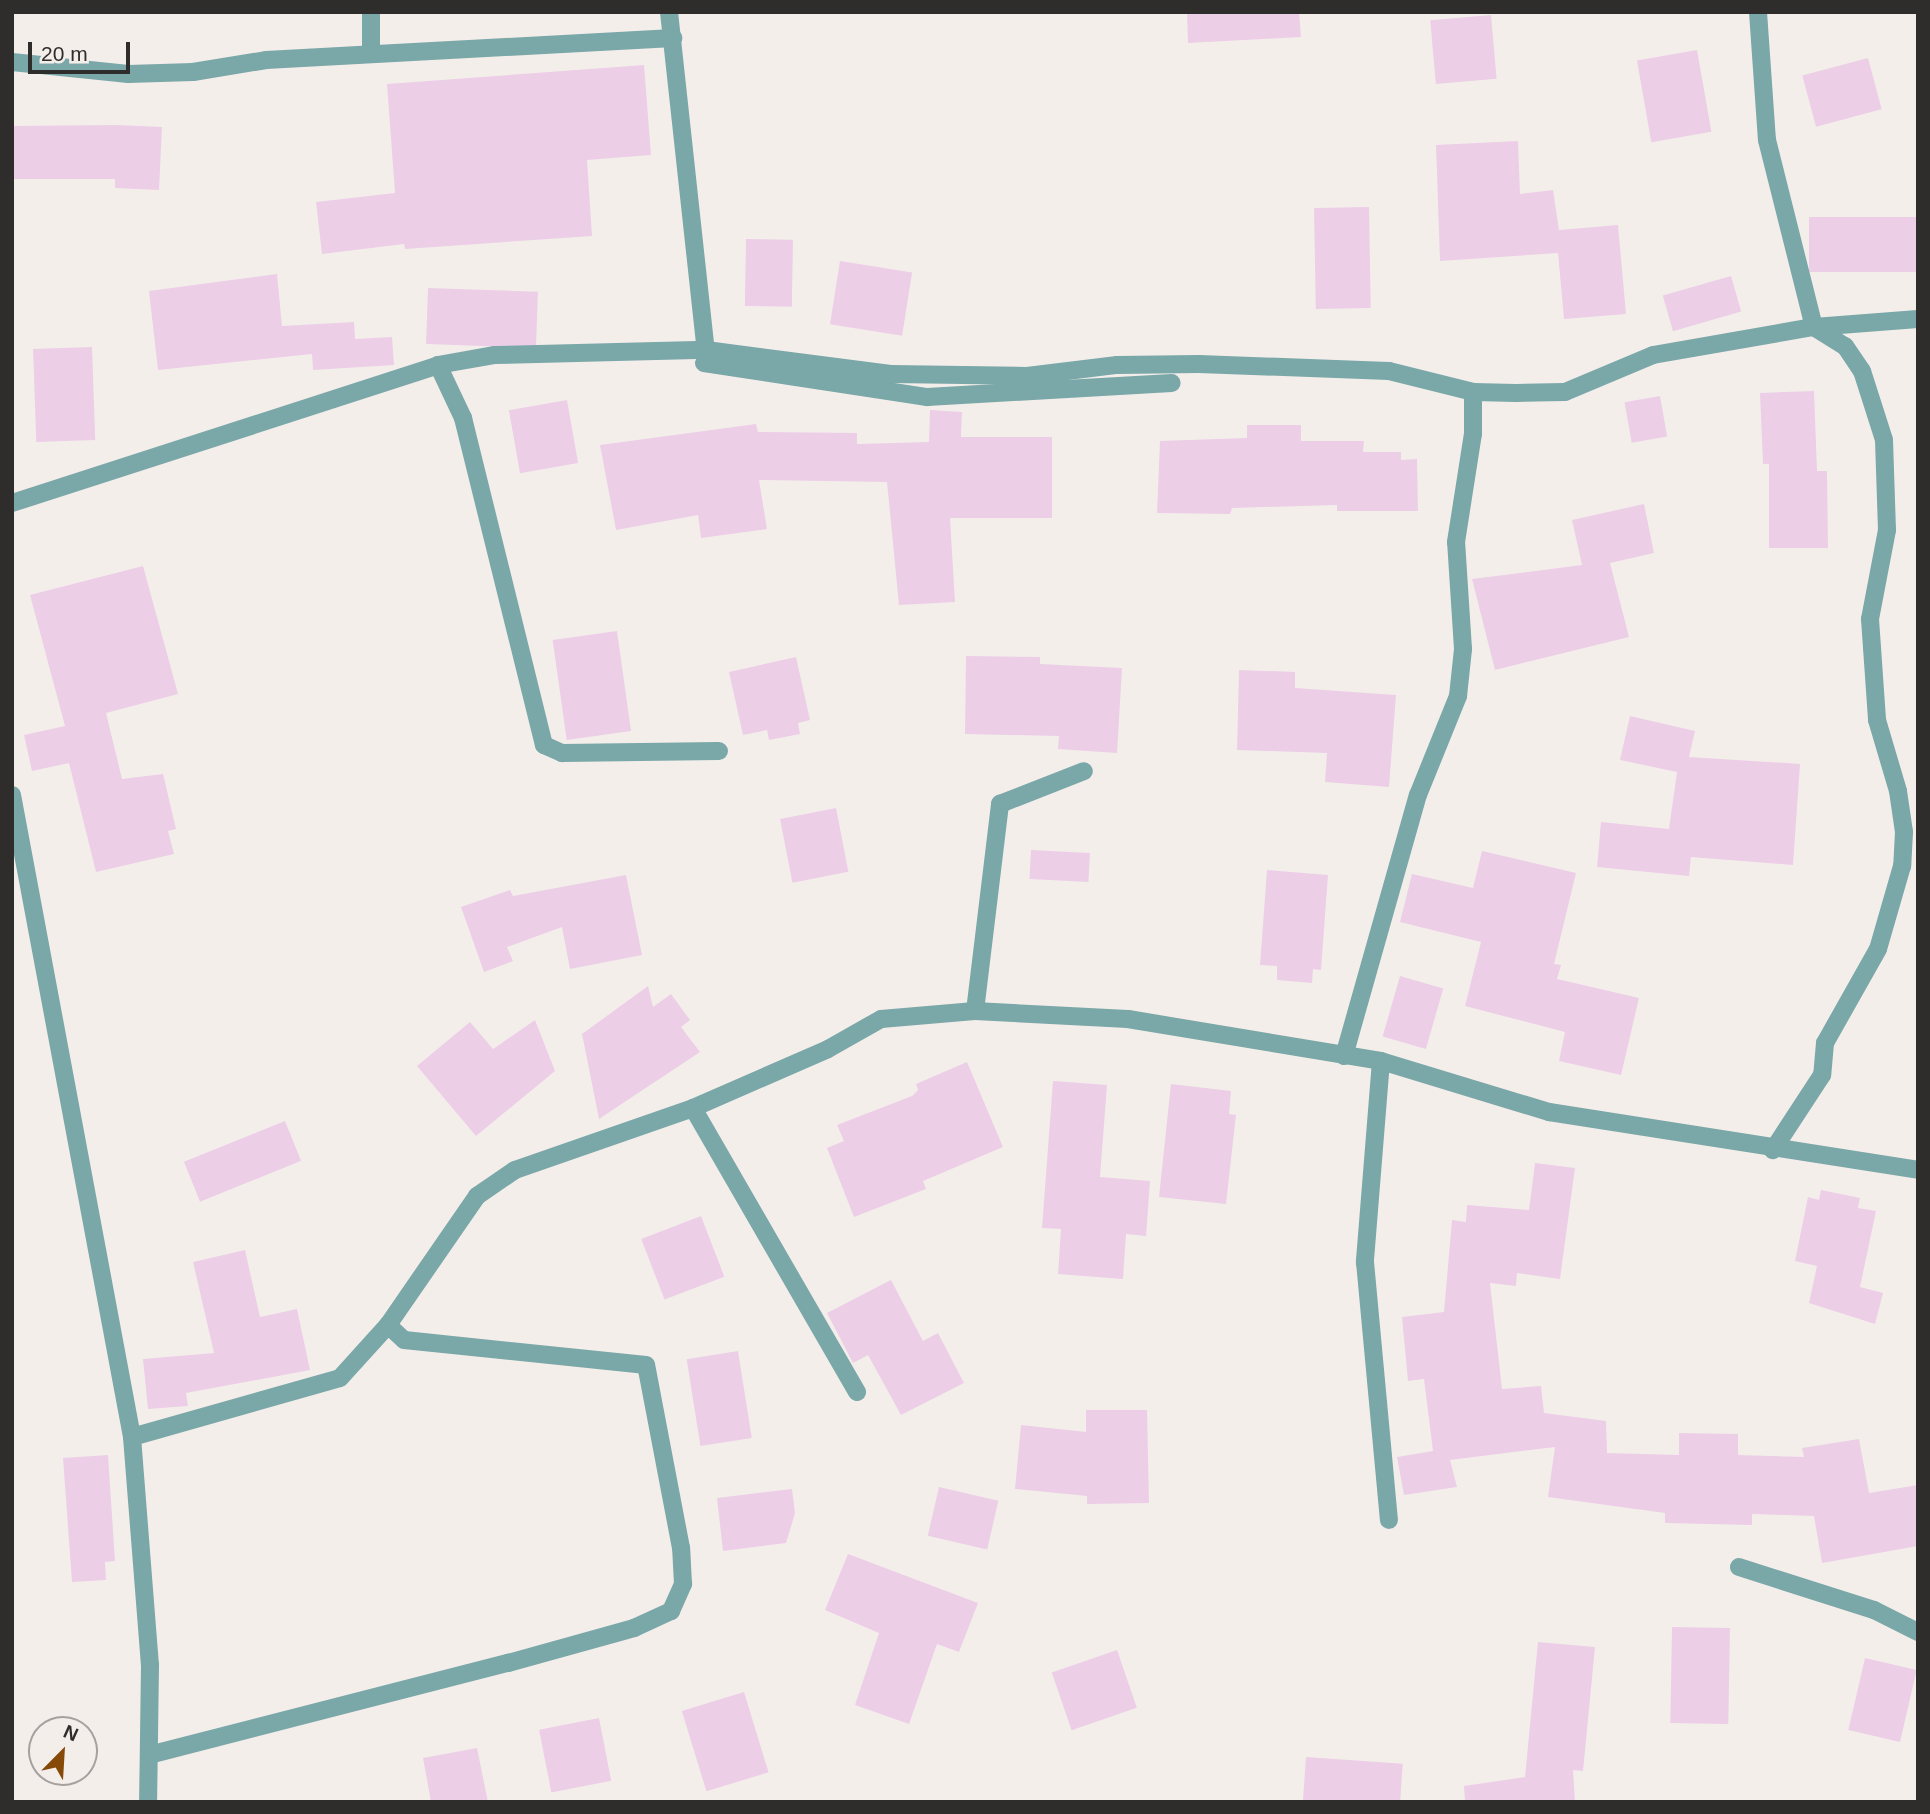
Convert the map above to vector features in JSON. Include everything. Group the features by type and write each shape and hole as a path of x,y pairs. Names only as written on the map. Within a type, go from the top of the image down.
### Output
{"street":[{"path":"371,12 371,52"},
{"path":"669,12 705,357"},
{"path":"1759,12 1767,140 1814,327 1845,346 1862,371 1884,440 1887,530 1870,619 1877,720 1898,791 1902,866 1878,949 1825,1043 1822,1075 1773,1150"},
{"path":"12,62 128,74 193,72 266,60 371,52 673,38"},
{"path":"12,503 438,365 495,355 705,357 890,374 1027,376 1117,365 1199,364 1389,371 1473,392 1565,392 1653,355 1814,327 1918,319"},
{"path":"705,357 927,397 1172,383"},
{"path":"438,365 463,418 544,745 562,753 719,751"},
{"path":"1344,1056 1418,795 1458,696 1463,649 1456,542 1473,434 1473,392"},
{"path":"975,1011 1000,803 1084,771"},
{"path":"12,794 132,1437 150,1665 148,1802"},
{"path":"132,1437 340,1378 388,1325 477,1196 515,1170 693,1108 828,1049 881,1019 975,1011 1128,1019 1381,1061 1549,1112 1773,1150 1918,1170"},
{"path":"1381,1061 1365,1262 1389,1520"},
{"path":"693,1108 857,1392"},
{"path":"149,1755 534,1656 634,1628 671,1611 683,1584 681,1548 646,1365 404,1340 388,1325"},
{"path":"1739,1567 1874,1610 1918,1632"}],"building":[{"path":"1187,12 1299,12 1301,37 1188,43"},
{"path":"1491,15 1497,79 1436,84 1430,20"},
{"path":"1697,50 1711,132 1651,142 1637,61"},
{"path":"1868,58 1882,109 1816,127 1802,76"},
{"path":"644,65 651,155 587,160 592,236 405,249 404,244 322,254 316,202 395,193 387,84"},
{"path":"12,126 162,127 159,190 115,188 115,179 12,179"},
{"path":"1518,141 1520,194 1553,190 1559,230 1618,225 1626,314 1564,319 1558,253 1440,261 1436,145"},
{"path":"1369,207 1371,308 1316,309 1314,208"},
{"path":"1809,217 1918,217 1918,272 1809,272"},
{"path":"746,239 793,240 792,307 745,306"},
{"path":"840,261 912,272 902,336 830,324"},
{"path":"277,274 282,326 354,322 355,339 392,337 394,365 313,370 312,354 158,370 149,291"},
{"path":"1731,276 1741,312 1673,331 1663,296"},
{"path":"428,288 538,292 536,348 426,344"},
{"path":"92,347 95,440 36,442 33,349"},
{"path":"1814,391 1817,471 1827,471 1828,548 1769,548 1769,464 1763,464 1760,393"},
{"path":"1660,396 1667,436 1632,443 1625,402"},
{"path":"567,400 578,463 520,473 509,410"},
{"path":"930,410 962,412 961,437 1052,437 1052,518 950,518 955,602 899,605 887,482 759,480 767,529 701,538 698,515 616,530 600,445 756,424 758,432 857,433 857,444 929,442"},
{"path":"1247,425 1301,425 1301,441 1364,441 1363,452 1401,452 1401,460 1417,459 1418,511 1337,511 1337,505 1232,508 1230,514 1157,513 1160,441 1247,438"},
{"path":"1644,504 1654,553 1610,563 1629,637 1495,670 1472,579 1582,565 1572,520"},
{"path":"143,566 178,694 106,713 122,779 163,774 176,829 168,831 174,854 96,872 69,763 32,771 24,735 65,726 30,595"},
{"path":"617,631 631,731 567,740 553,640"},
{"path":"966,656 1040,657 1040,664 1122,668 1117,753 1058,749 1059,736 965,734"},
{"path":"796,657 810,720 798,723 800,734 769,740 767,730 743,735 729,672"},
{"path":"1239,670 1295,672 1295,688 1396,695 1389,787 1325,782 1327,753 1237,750"},
{"path":"1630,716 1695,731 1689,757 1800,764 1793,865 1691,857 1689,876 1597,867 1601,822 1669,829 1677,772 1620,760"},
{"path":"836,808 848,872 792,883 780,819"},
{"path":"1031,850 1090,853 1088,882 1029,879"},
{"path":"1482,851 1576,873 1554,964 1561,965 1557,979 1639,998 1621,1075 1559,1061 1565,1032 1465,1006 1481,942 1400,922 1412,874 1473,888"},
{"path":"1267,870 1328,875 1321,970 1313,969 1312,983 1277,980 1277,966 1260,965"},
{"path":"626,875 642,955 570,969 562,927 507,947 513,961 484,972 461,907 510,890 513,896"},
{"path":"1400,976 1443,988 1426,1049 1383,1037"},
{"path":"648,986 653,1007 671,994 690,1020 681,1027 700,1052 599,1119 582,1034"},
{"path":"535,1020 555,1071 476,1136 417,1066 470,1022 493,1049"},
{"path":"967,1062 1003,1147 923,1181 926,1189 854,1217 827,1148 844,1141 837,1125 912,1096 918,1090 916,1084"},
{"path":"1053,1081 1107,1085 1100,1177 1150,1181 1146,1236 1126,1234 1123,1279 1058,1274 1061,1229 1042,1228"},
{"path":"1171,1084 1231,1091 1229,1114 1236,1115 1226,1204 1159,1197"},
{"path":"285,1121 301,1161 200,1202 184,1162"},
{"path":"1535,1163 1575,1168 1560,1279 1517,1273 1516,1286 1490,1283 1502,1389 1541,1386 1544,1413 1606,1421 1607,1453 1679,1455 1679,1433 1738,1434 1738,1455 1804,1457 1802,1448 1859,1439 1869,1493 1918,1485 1918,1546 1822,1563 1814,1516 1752,1514 1752,1525 1665,1523 1665,1513 1548,1497 1555,1447 1450,1460 1457,1487 1404,1495 1397,1457 1433,1451 1424,1379 1408,1381 1402,1317 1444,1312 1452,1220 1466,1222 1467,1205 1529,1210"},
{"path":"1821,1190 1860,1198 1858,1208 1876,1211 1860,1287 1883,1293 1875,1324 1809,1303 1817,1266 1795,1261 1808,1197 1819,1200"},
{"path":"701,1216 724,1277 665,1300 641,1239"},
{"path":"245,1250 260,1317 297,1309 310,1370 186,1393 188,1406 148,1409 143,1359 214,1353 193,1262"},
{"path":"891,1280 923,1341 938,1333 964,1383 901,1415 868,1355 853,1363 827,1313"},
{"path":"738,1351 752,1438 700,1446 687,1359"},
{"path":"1086,1410 1147,1410 1149,1503 1087,1504 1087,1496 1015,1489 1021,1425 1086,1432"},
{"path":"108,1455 115,1561 105,1562 106,1580 72,1582 63,1458"},
{"path":"939,1487 998,1501 987,1549 928,1536"},
{"path":"792,1489 795,1513 786,1543 723,1551 717,1498"},
{"path":"848,1554 978,1603 959,1652 937,1644 909,1724 855,1705 879,1633 825,1610"},
{"path":"1672,1627 1730,1628 1728,1724 1670,1723"},
{"path":"1538,1642 1595,1647 1583,1771 1573,1770 1575,1802 1465,1802 1464,1786 1525,1777"},
{"path":"1117,1650 1137,1708 1072,1730 1052,1672"},
{"path":"1865,1658 1917,1670 1900,1742 1848,1730"},
{"path":"744,1692 769,1772 706,1791 682,1711"},
{"path":"599,1718 611,1781 551,1792 539,1730"},
{"path":"477,1748 488,1802 431,1802 423,1758"},
{"path":"1306,1757 1403,1764 1400,1802 1303,1802"}]}
